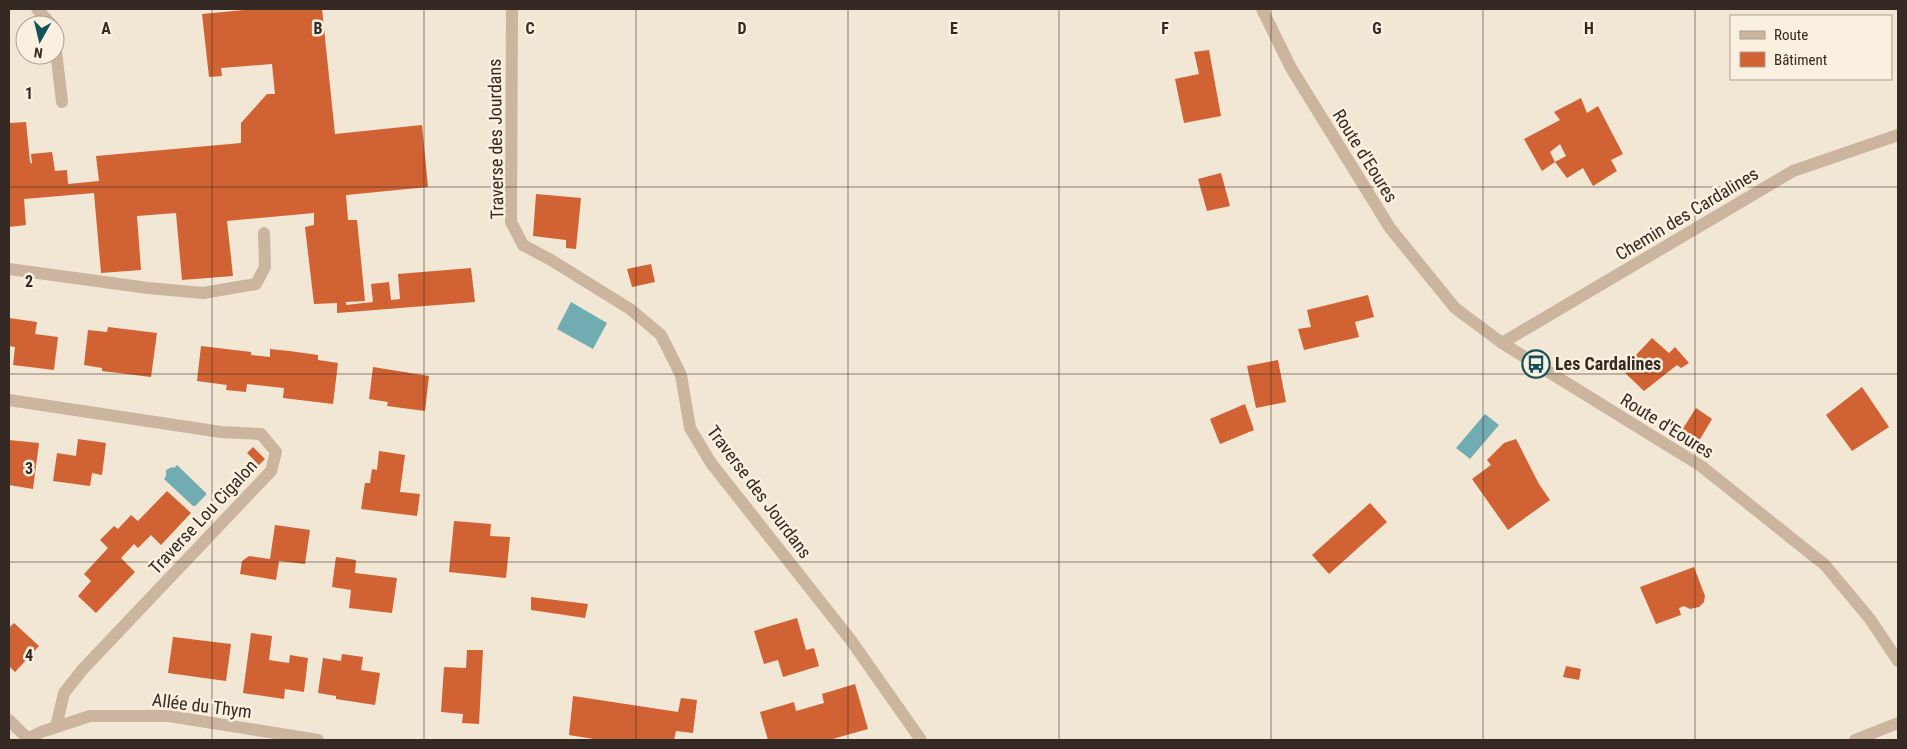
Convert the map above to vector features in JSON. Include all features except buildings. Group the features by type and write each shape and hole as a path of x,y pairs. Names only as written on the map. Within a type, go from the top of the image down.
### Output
{"street":[{"name":"Traverse des Jourdans","path":"512,9 511,222 523,244 630,309 661,335 681,375 690,428 711,463 850,639 921,740"},
{"name":"Route d'Eoures","path":"1262,9 1291,68 1390,228 1455,308 1502,343 1701,466 1825,565 1870,619 1898,661"},
{"path":"58,65 62,102"},
{"name":"Chemin des Cardalines","path":"1502,343 1793,171 1898,134"},
{"path":"9,269 148,288 203,293 256,284 265,267 264,233"},
{"name":"Traverse Lou Cigalon","path":"9,400 221,432 261,434 276,452 271,472 83,669 64,693 56,727"},
{"name":"Allée du Thym","path":"27,740 56,727 90,716 168,716 318,740"},
{"path":"9,720 27,740"},
{"path":"1855,740 1898,723"}],"water":[{"path":"571,302 607,323 593,349 557,329"},
{"path":"1485,414 1499,425 1470,459 1456,448"},
{"path":"177,465 206,493 195,506 164,479 166,470"}],"place":[{"name":"Les Cardalines","path":"1536,364"}]}
